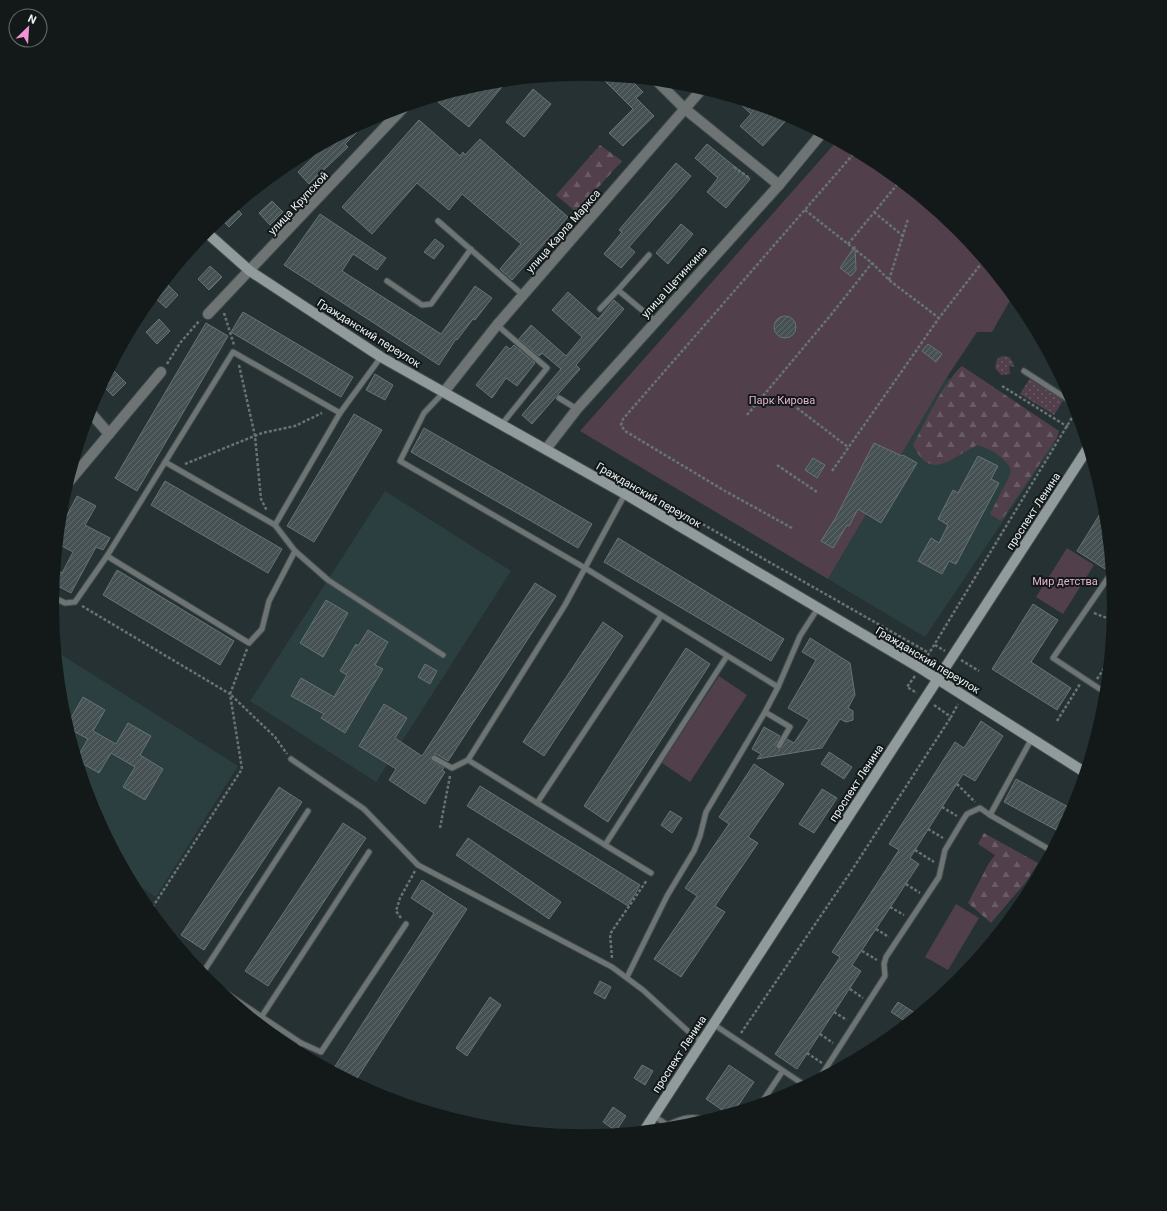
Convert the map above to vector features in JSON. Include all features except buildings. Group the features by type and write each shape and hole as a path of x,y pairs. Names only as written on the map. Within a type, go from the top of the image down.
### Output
{"street":[{"path":"663,87 685,109 779,185"},
{"name":"улица Карла Маркса","path":"444,392 497,325 698,94"},
{"name":"улица Крупской","path":"208,314 395,116"},
{"name":"улица Щетинкина","path":"546,449 577,409 779,185 819,137"},
{"name":"Гражданский переулок","path":"211,237 250,271 382,357 625,494 938,679 1081,770"},
{"path":"76,474 162,372"},
{"path":"94,417 109,434"},
{"name":"проспект Ленина","path":"647,1126 701,1041 714,1024 1085,453"}],"lane":[{"path":"438,221 523,295"},
{"path":"387,281 422,305 431,304 471,249"},
{"path":"600,309 649,255"},
{"path":"618,290 655,321"},
{"path":"497,325 547,368 502,424"},
{"path":"59,600 65,603 75,602 107,556 232,352 340,413"},
{"path":"274,525 340,413 382,357"},
{"path":"1024,371 1064,397"},
{"path":"444,392 424,413 400,461 585,568 778,687"},
{"path":"559,398 577,409"},
{"path":"166,462 274,525 295,551 328,580 443,655"},
{"path":"434,758 452,768 468,760 565,605 625,494"},
{"path":"107,556 249,642 262,629 269,600 295,551"},
{"path":"1101,690 1052,658 1107,579"},
{"path":"627,977 667,896 694,851 700,836 706,812 765,712 778,687 800,636 818,608"},
{"path":"537,803 661,616"},
{"path":"605,846 726,656"},
{"path":"765,712 790,727 779,746"},
{"path":"990,815 1032,738"},
{"path":"291,759 364,809 418,865 612,967 643,990 690,1034 701,1041"},
{"path":"468,760 651,873"},
{"path":"824,1071 885,976 884,964 886,957 939,877 945,850 967,814 980,808 1048,849"},
{"path":"206,968 308,811"},
{"path":"262,1016 369,852"},
{"path":"239,1001 301,1043 321,1052 406,924"},
{"path":"714,1024 782,1072 800,1083"},
{"path":"765,1097 782,1072"},
{"path":"654,1116 665,1124"},
{"path":"673,1122 684,1117 695,1118"}],"path":[{"path":"792,528 725,491 625,431 622,425 623,419 853,155"},
{"path":"734,167 748,177"},
{"path":"848,244 897,185"},
{"path":"805,210 872,263 889,280 939,318"},
{"path":"874,212 903,236"},
{"path":"889,280 908,218"},
{"path":"747,415 830,316 872,263"},
{"path":"832,471 939,318 981,264"},
{"path":"219,302 232,336 255,436 261,499 274,525"},
{"path":"162,372 197,322 208,314"},
{"path":"1002,386 1068,427"},
{"path":"176,468 255,436 295,426 331,408"},
{"path":"797,408 848,447"},
{"path":"650,495 929,653 1073,418"},
{"path":"777,465 817,492"},
{"path":"75,602 230,694 274,737 291,759"},
{"path":"1086,610 1108,618"},
{"path":"154,906 242,769 230,694 249,642"},
{"path":"1093,685 1104,669"},
{"path":"1057,721 1084,679"},
{"path":"737,1040 852,870 951,716"},
{"path":"440,828 452,768"},
{"path":"957,784 980,808"},
{"path":"942,807 963,820"},
{"path":"928,829 950,842"},
{"path":"915,850 941,866"},
{"path":"406,924 396,911 400,898 418,865"},
{"path":"612,967 610,934 651,873"},
{"path":"906,884 926,897"},
{"path":"890,907 910,920"},
{"path":"876,929 896,942"},
{"path":"862,951 884,964"},
{"path":"850,989 869,1002"},
{"path":"834,1012 854,1025"},
{"path":"820,1034 839,1047"},
{"path":"807,1053 827,1067"}],"shaded area":[{"path":"947,377 1055,444 925,637 828,579"},
{"path":"385,491 511,571 376,782 250,701"},
{"path":"61,655 238,766 156,897 141,887 129,868 99,806 77,741 69,708"}],"green space":[{"path":"600,145 622,161 576,212 556,195"},
{"name":"Парк Кирова","path":"834,145 875,169 903,189 929,211 978,260 1010,300 992,332 977,332 947,377 828,579 580,431"},
{"path":"1002,356 1009,357 1013,362 1014,367 1009,366 1010,374 1001,375 995,368 997,359"},
{"path":"962,366 1059,431 1057,438 1001,521 990,514 1009,477 1011,469 1001,457 978,445 951,460 935,465 928,463 920,457 913,445 948,382"},
{"path":"1030,378 1064,399 1054,415 1020,394"},
{"name":"Мир детства","path":"1067,548 1094,565 1063,614 1036,597"},
{"path":"719,676 747,695 690,782 662,763"},
{"path":"984,833 1038,863 1026,882 991,923 968,903 989,863 995,855 978,844"},
{"path":"956,904 979,918 948,970 925,957"}]}
